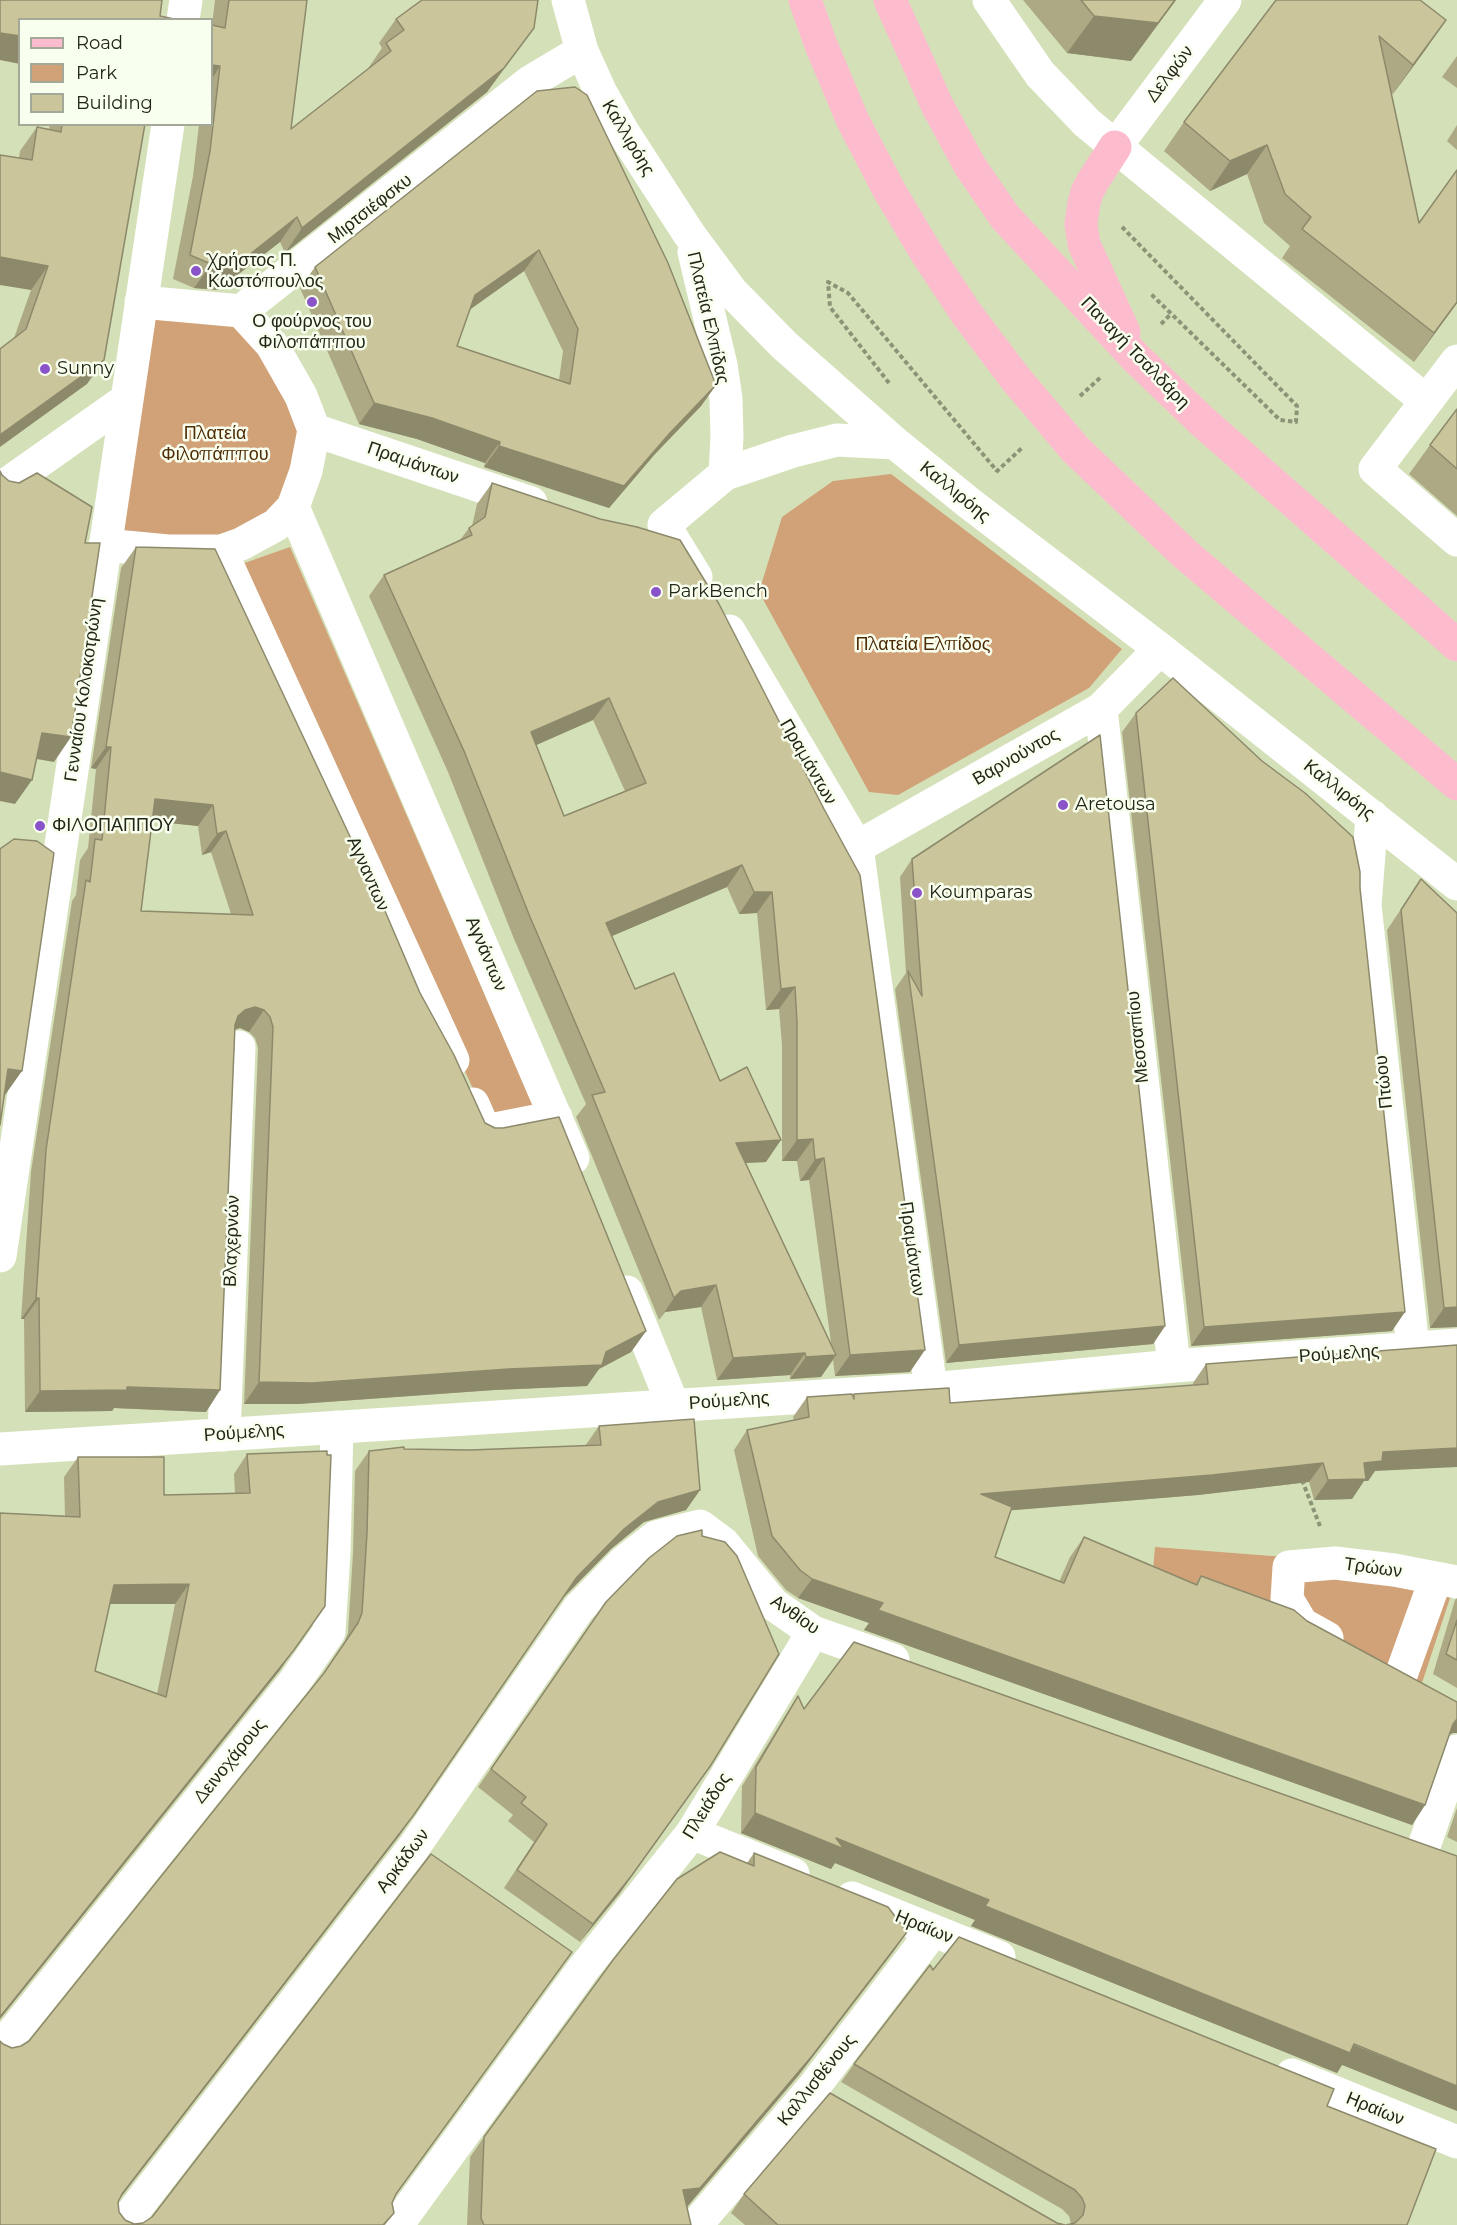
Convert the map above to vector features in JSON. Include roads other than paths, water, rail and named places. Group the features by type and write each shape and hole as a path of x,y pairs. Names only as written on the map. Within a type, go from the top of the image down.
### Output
{"main road":[{"path":"806,0 821,45 853,121 889,190 966,313 1023,387 1075,449 1185,554 1457,784"},
{"name":"Παναγή Τσαλδάρη","path":"890,0 938,105 970,166 999,208 1136,358 1203,422 1457,645"},
{"path":"1115,147 1087,192 1081,224 1084,244 1136,358"}],"street":[{"path":"183,18 186,0"},
{"name":"Καλλιρόης","path":"568,0 582,51 600,91 623,132 689,234 732,292 784,345 895,443 969,503 1160,649 1457,884"},
{"path":"989,0 1040,74 1071,108 1115,147 1426,401"},
{"name":"Δελφών","path":"1115,147 1225,0"},
{"name":"Μιρτσιέφσκυ","path":"241,311 530,82 582,51"},
{"name":"Γενναίου Κολοκοτρώνη","path":"0,1256 44,850 105,545 168,126"},
{"name":"Πλατεία Ελπίδας","path":"689,234 721,365 726,399 725,474"},
{"path":"105,545 168,551 221,551 241,544 276,525 293,507 306,471 314,430 301,396 272,345 241,311 141,302"},
{"path":"1457,361 1375,469 1457,540"},
{"path":"0,489 126,400"},
{"name":"Πραμάντων","path":"314,430 557,512"},
{"path":"725,474 793,451 837,440 895,443"},
{"name":"Πραμάντων","path":"725,474 649,527 779,713 857,847 931,1389"},
{"name":"Αγνάντων","path":"293,507 583,1183"},
{"name":"Αγναντων","path":"221,551 485,1131 556,1117"},
{"name":"Βαρνούντος","path":"857,847 1101,709 1160,649"},
{"name":"Μεσσαπίου","path":"1101,709 1174,1366"},
{"name":"Πτώου","path":"1372,816 1365,905 1413,1348"},
{"name":"Βλαχερνών","path":"224,1435 239,1047"},
{"path":"614,1261 673,1405"},
{"name":"Ρούμελης","path":"0,1449 931,1389 1174,1366 1457,1345"},
{"name":"Δεινοχάρους","path":"0,2049 295,1681 328,1632 334,1552 337,1427"},
{"name":"Ανθίου","path":"700,1526 723,1543 773,1604 813,1632 926,1672"},
{"name":"Αρκάδων","path":"123,2225 414,1847 579,1608 624,1562 656,1537 700,1526"},
{"name":"Τρώων","path":"1335,1563 1446,1580 1411,1683 1302,1624 1287,1599 1289,1567 1335,1563"},
{"name":"Πλειάδος","path":"397,2225 584,1968 692,1833 813,1632"},
{"path":"1424,1850 1457,1751"},
{"name":"Ηραίων","path":"692,1833 1032,1971"},
{"path":"414,1847 442,1867"},
{"name":"Καλλισθένους","path":"696,2225 813,2088 933,1931"},
{"path":"555,1948 584,1968"},
{"name":"Ηραίων","path":"1261,2063 1457,2142"},
{"path":"813,2088 843,2105"}],"place":[{"name":"Χρήστος Π. Κωστόπουλος","path":"196,271"},
{"name":"Ο φούρνος του Φιλοπάππου","path":"312,302"},
{"name":"Sunny","path":"45,369"},
{"name":"ParkBench","path":"656,592"},
{"name":"Aretousa","path":"1063,805"},
{"name":"ΦΙΛΟΠΑΠΠΟΥ","path":"40,826"},
{"name":"Koumparas","path":"917,893"}],"park label":[{"name":"Πλατεία Φιλοπάππου","path":"215,444"},
{"name":"Πλατεία Ελπίδος","path":"923,645"}]}
